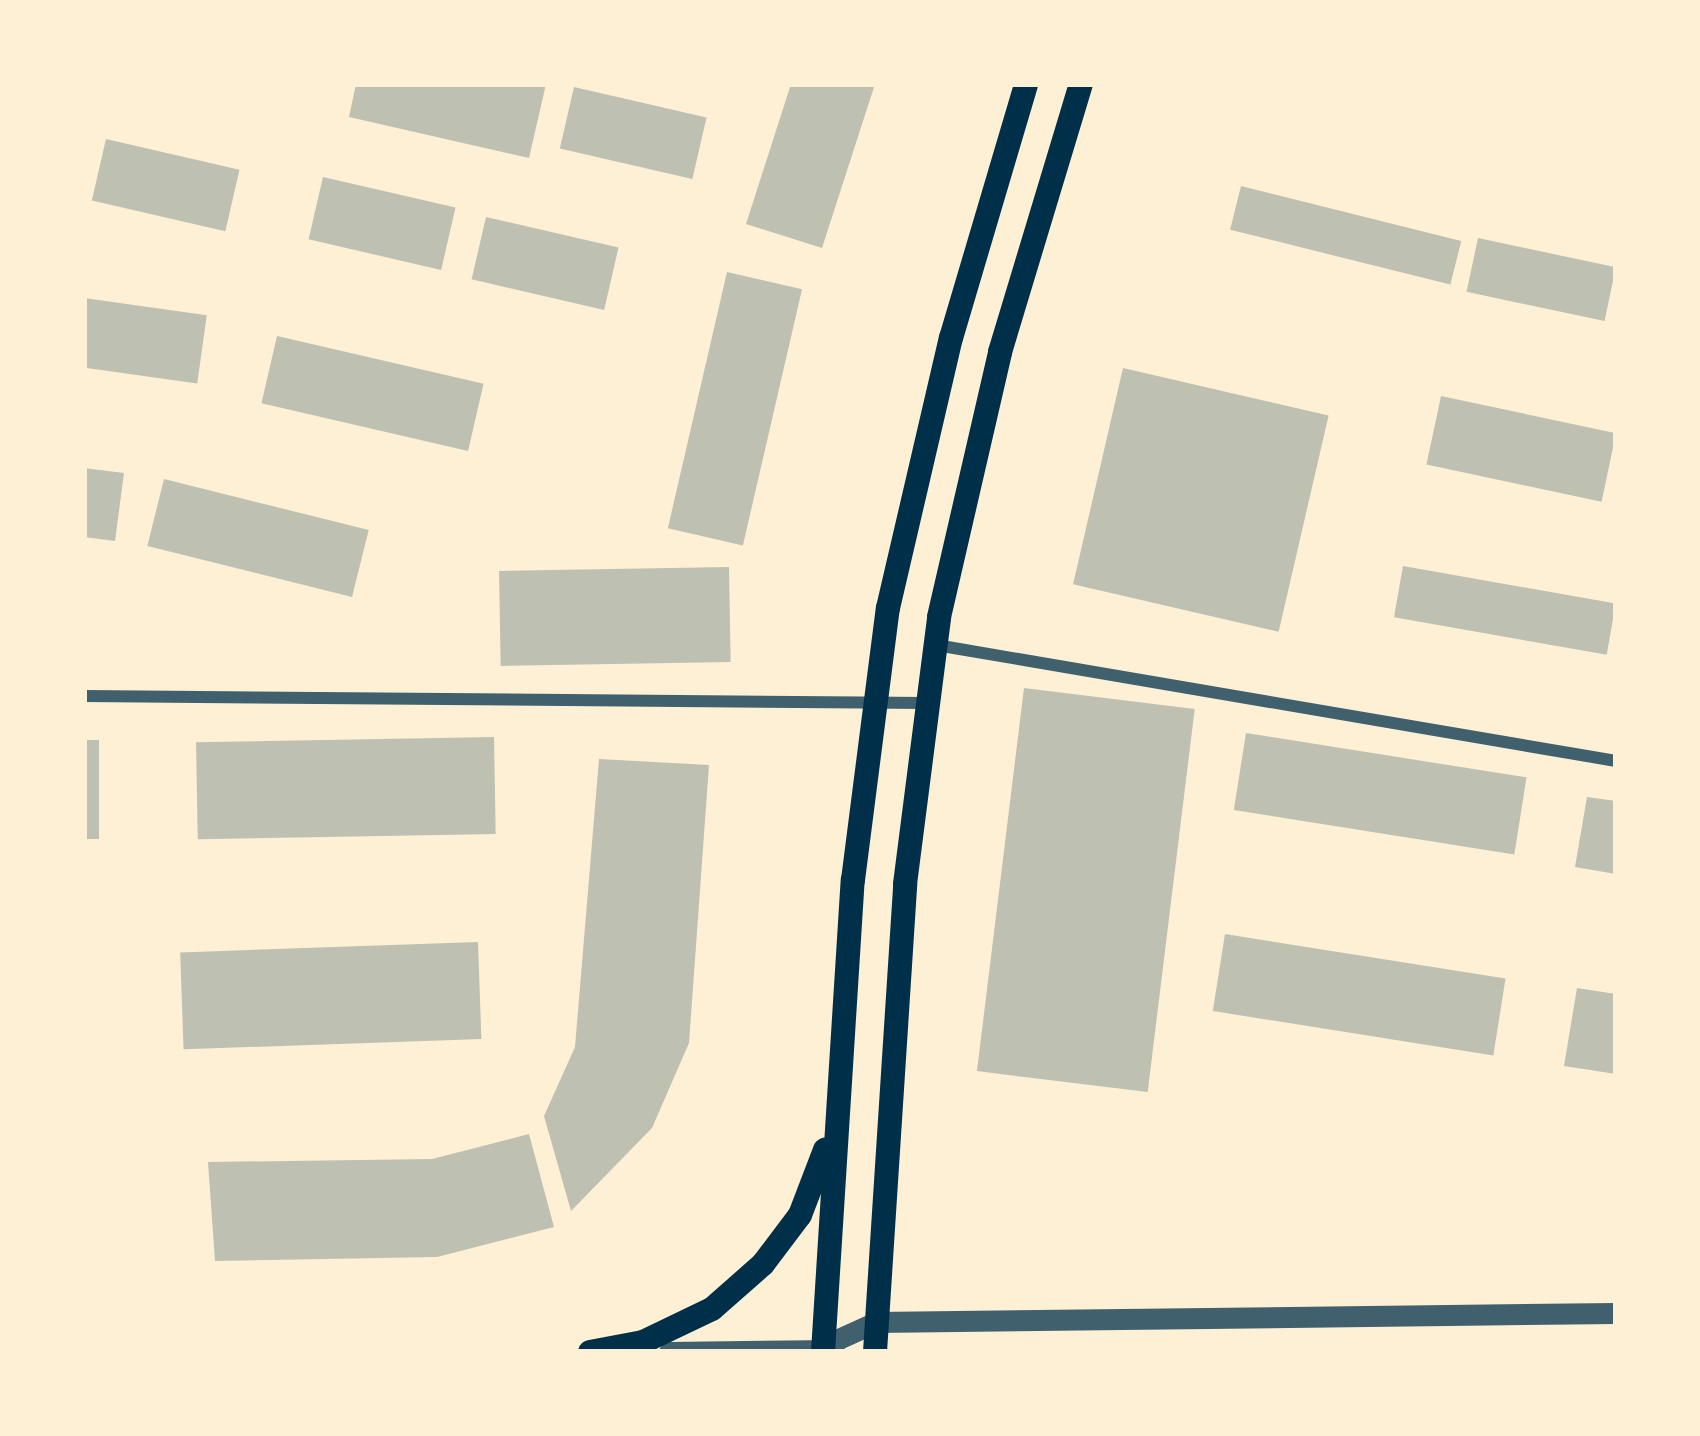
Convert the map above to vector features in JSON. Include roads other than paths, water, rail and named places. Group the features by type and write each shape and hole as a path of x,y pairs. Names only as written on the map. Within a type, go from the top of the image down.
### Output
{"main road":[{"path":"829,1350 835,1125 875,703 916,472 1026,84"},
{"path":"875,1352 890,1056 935,645 1000,352 1081,84"},
{"path":"590,1352 643,1342 712,1309 763,1264 800,1215 835,1125"}],"street":[{"path":"935,645 1616,761"},
{"path":"84,696 927,703"},
{"path":"669,1352 829,1350 876,1322 1616,1313"}]}
